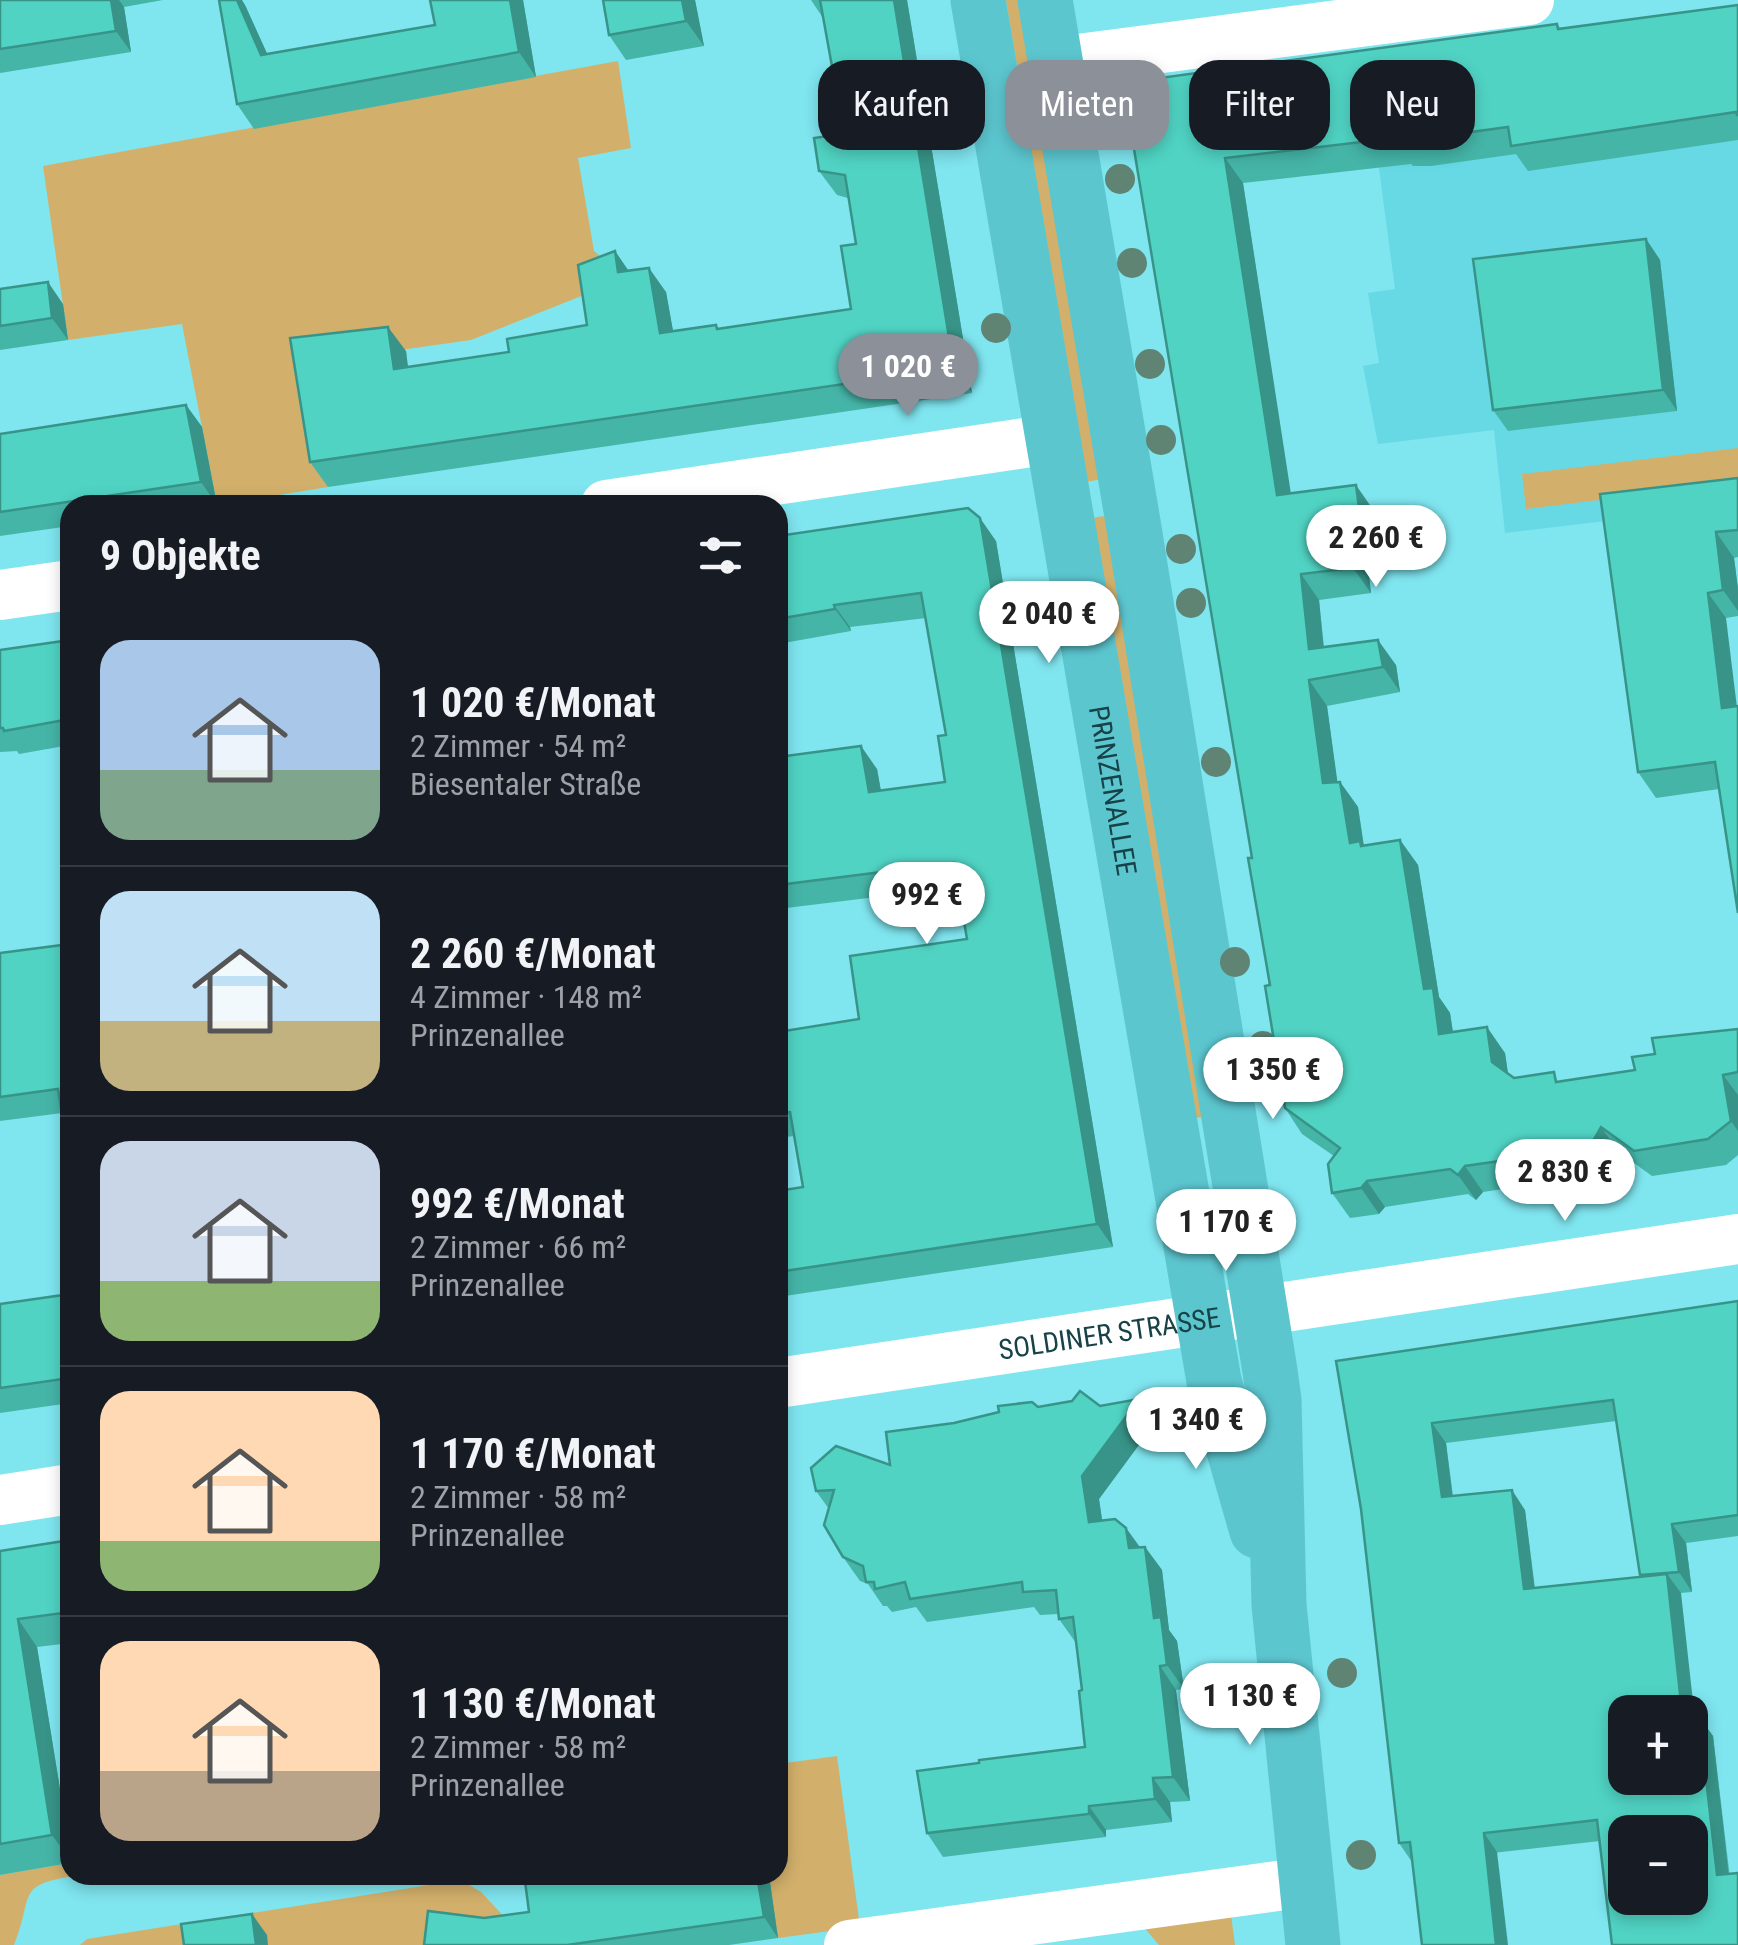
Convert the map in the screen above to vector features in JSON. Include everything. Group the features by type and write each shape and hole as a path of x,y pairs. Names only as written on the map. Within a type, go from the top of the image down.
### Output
{"main road":[{"name":"PRINZENALLEE","path":"978,0 1214,1381 1279,1606"},
{"name":"PRINZENALLEE","path":"1044,0 1054,60"},
{"name":"PRINZENALLEE","path":"1069,150 1274,1400 1279,1606 1313,1945"},
{"path":"1177,1166 1236,1157"}],"street":[{"path":"1069,60 1528,0"},
{"path":"674,495 1052,439"},
{"path":"0,595 60,586"},
{"name":"SOLDINER STRASSE","path":"788,1381 1738,1239"},
{"path":"0,1500 60,1491"},
{"path":"849,1945 1306,1882"}],"shaded area":[{"path":"1006,0 1022,0 1032,60 1016,60"},
{"path":"1738,28 1738,505 1505,533 1494,430 1378,444 1363,366 1379,363 1368,293 1395,289 1377,150 1475,150 1475,63"},
{"path":"618,61 631,148 578,158 594,251 609,263 614,283 471,340 308,363 328,487 279,495 215,495 182,324 68,340 43,166"},
{"path":"1031,150 1047,150 1102,479 1086,482"},
{"path":"1738,448 1738,483 1526,509 1522,474"},
{"path":"1110,515 1208,1116 1190,1119 1092,518"},
{"path":"837,1756 860,1927 778,1938 768,1885 788,1885 788,1763"},
{"path":"60,1865 60,1879 44,1883 30,1894 14,1945 0,1945 0,1875"},
{"path":"429,1885 469,1885 481,1892 522,1936 441,1945 80,1945 87,1939"},
{"path":"1230,1907 1235,1945 1159,1945 1138,1920"}],"building":[{"path":"0,0 111,0 116,31 0,49"},
{"path":"219,0 237,0 261,55 435,25 430,0 510,0 519,52 237,104"},
{"path":"603,0 682,0 686,21 609,35"},
{"path":"820,0 894,0 904,60 831,60"},
{"path":"1738,5 1738,115 1736,112 1511,146 1508,127 1475,132 1475,60 1350,60 1350,143 1330,146 1330,60 1292,60 1557,24 1558,29"},
{"path":"1189,74 1189,150 1293,150 1225,158 1277,495 1356,485 1361,523 1348,525 1353,568 1301,574 1309,649 1378,640 1383,667 1309,680 1323,783 1340,782 1350,843 1360,841 1361,846 1400,840 1424,989 1433,988 1439,1034 1487,1027 1492,1062 1514,1078 1554,1072 1556,1082 1635,1070 1632,1057 1655,1054 1652,1038 1738,1029 1738,1072 1723,1075 1731,1121 1708,1139 1634,1151 1601,1127 1589,1148 1465,1166 1458,1175 1450,1169 1367,1181 1361,1188 1332,1193 1328,1164 1340,1148 1285,1108 1265,986 1270,985 1248,858 1252,858 1134,150 1169,150 1169,77"},
{"path":"818,137 818,150 918,150 954,368 310,462 290,338 388,327 394,369 509,352 507,339 587,325 578,265 615,251 618,272 649,268 660,333 716,325 717,329 851,309 841,246 856,244 845,175 819,171 814,138"},
{"path":"1646,239 1663,390 1493,410 1473,259"},
{"path":"48,282 52,318 0,326 0,289"},
{"path":"186,405 201,482 114,495 60,495 60,503 0,512 0,434"},
{"path":"1738,478 1738,530 1716,532 1723,590 1708,593 1722,708 1738,706 1738,913 1715,762 1638,772 1600,494"},
{"path":"968,508 980,518 1097,1224 788,1270 788,1189 803,1187 788,1112 788,1030 859,1019 850,956 967,939 954,863 788,884 788,756 861,746 869,792 945,782 938,736 946,735 921,593 834,605 835,609 788,617 788,535"},
{"path":"60,641 60,721 4,731 0,728 0,650"},
{"path":"60,945 60,1102 58,1089 0,1097 0,953"},
{"path":"60,1295 60,1379 0,1388 0,1304"},
{"path":"1738,1301 1738,1515 1672,1524 1679,1572 1640,1575 1613,1400 1432,1423 1442,1497 1512,1490 1524,1589 1667,1574 1680,1695 1608,1695 1608,1795 1708,1795 1717,1875 1738,1873 1738,1945 1612,1945 1608,1915 1708,1915 1708,1815 1608,1815 1608,1912 1597,1820 1484,1833 1496,1945 1422,1945 1410,1842 1399,1843 1361,1509 1336,1361"},
{"path":"1080,1391 1100,1406 1139,1399 1082,1476 1089,1522 1115,1519 1126,1528 1129,1548 1145,1547 1154,1618 1161,1617 1167,1665 1160,1666 1173,1777 1153,1778 1155,1799 1089,1806 1089,1814 927,1833 917,1771 1085,1747 1073,1617 1059,1619 1056,1590 1023,1592 1022,1582 910,1599 905,1582 875,1589 874,1582 866,1582 863,1566 843,1557 824,1525 834,1490 816,1491 811,1468 836,1446 890,1465 886,1432 954,1423 999,1412 998,1406 1032,1402 1038,1407 1072,1401"},
{"path":"60,1542 60,1613 18,1619 52,1835 0,1844 0,1551"},
{"path":"526,1885 759,1885 764,1917 567,1945 424,1945 428,1911 484,1918 529,1912"},
{"path":"252,1914 256,1945 184,1945 181,1924"}]}
